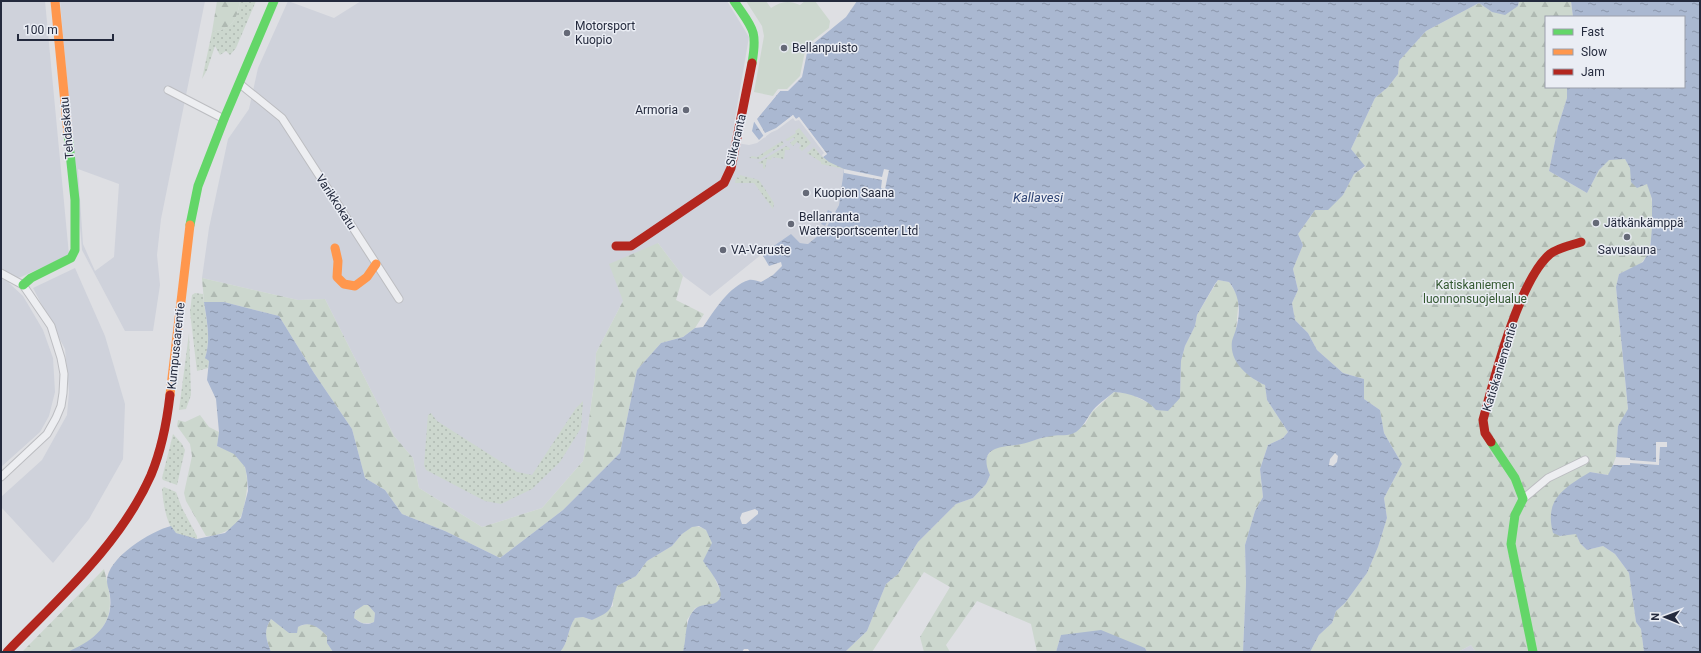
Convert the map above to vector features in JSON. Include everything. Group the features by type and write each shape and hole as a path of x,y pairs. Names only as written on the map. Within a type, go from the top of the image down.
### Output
{"street":[{"name":"Tehdaskatu","path":"23,285 31,278 74,255 76,239 75,200 55,1"},
{"name":"Kumpusaarentie","path":"7,652 109,543 134,507 151,474 165,427 173,378 190,220 198,186 224,119 274,1"},
{"name":"Siikaranta","path":"616,246 631,246 724,183 731,168 755,46 754,31 734,1"},
{"name":"Varikkokatu","path":"240,84 282,118 399,299"},
{"path":"168,90 224,119"},
{"name":"Katiskaniementie","path":"1523,499 1515,478 1485,433 1484,420 1494,381 1522,296 1534,274 1550,253 1581,242"},
{"path":"335,248 338,261 337,276 344,284 354,286 366,277 376,264"},
{"path":"1,273 23,285 51,326 61,358 64,374 63,393 56,418 47,434 1,477"},
{"path":"1533,652 1511,544 1515,515 1523,499 1548,478 1585,460"}],"shaded area":[{"path":"1,1 45,1 69,255 21,277 12,279 9,283 23,296 43,330 53,358 55,392 49,416 40,432 1,467"},
{"path":"60,1 205,1 161,219 157,255 160,285 153,331 125,331 82,250","holes":["78,169 119,184 114,257 95,271 83,244"]},
{"path":"288,1 334,18 361,1 727,1 749,37 731,142 749,145 757,143 793,116 799,117 844,169 839,205 825,230 809,244 800,243 791,235 762,254 710,296 683,276 658,243 623,301 596,353 595,377 583,461 542,508 482,527 419,488 413,458 394,436 325,299 298,300 202,278 209,228 228,139 249,109 258,68"},
{"path":"75,268 105,336 125,404 123,459 89,519 53,563 1,507 1,497 42,460 67,415 69,392 65,349 33,288"},
{"path":"1471,645 1476,652 1458,652"}],"green space":[{"path":"217,1 240,1 235,18 229,26 219,31 212,32"},
{"path":"240,1 256,1 236,48 230,55 226,51 220,55 215,46 207,70 202,79 212,32 219,31 229,26 235,18"},
{"name":"Bellanpuisto","path":"746,1 766,1 771,8 785,2 792,2 800,5 805,1 815,1 830,21 829,28 806,46 800,76 787,89 778,89 773,96 754,92 764,36 762,26"},
{"name":"Katiskaniemen luonnonsuojelualue","path":"1519,1 1571,1 1573,16 1545,16 1545,88 1567,88 1567,98 1558,126 1549,171 1587,193 1599,170 1609,159 1625,159 1647,184 1652,201 1652,235 1647,254 1639,265 1619,274 1616,287 1628,410 1618,426 1616,457 1609,475 1590,472 1560,536 1576,533 1580,543 1587,550 1603,546 1615,554 1629,573 1636,622 1641,629 1644,652 1476,652 1471,645 1458,652 1310,652 1319,635 1332,623 1336,611 1345,603 1367,573 1378,547 1387,518 1384,498 1402,464 1384,433 1380,410 1364,399 1364,379 1343,373 1317,350 1308,333 1295,320 1292,303 1298,290 1293,269 1303,245 1298,234 1315,210 1343,195 1354,174 1365,167 1351,149 1375,98 1388,87 1398,74 1399,61 1426,31 1479,3 1492,12 1518,6"},
{"path":"799,128 811,143 802,151 799,148 801,145 797,142 793,146 790,143 795,139 794,137 788,141 785,140 796,133 795,131"},
{"path":"782,141 784,144 760,159 749,158 752,156 757,157"},
{"path":"786,146 790,148 789,150 785,150 784,159 772,157 771,160 767,159 765,169 763,168 763,164 758,163"},
{"path":"814,147 822,157 844,169 821,164 821,162 807,153"},
{"path":"740,175 759,180 774,203 773,209 754,183 735,183 736,177 739,178"},
{"path":"658,243 683,276 676,300 704,314 695,328 683,337 661,343 637,370 620,453 563,510 500,558 445,531 402,514 385,490 365,478 352,429 314,373 279,316 224,302 204,302 202,278 298,300 325,299 394,436 413,458 419,488 482,527 542,508 583,461 595,377 596,353 623,301 609,264"},
{"path":"1218,280 1229,282 1239,298 1236,329 1255,380 1265,385 1267,400 1288,432 1283,438 1268,445 1260,469 1263,497 1255,511 1245,545 1246,583 1243,652 1147,652 1145,648 1061,635 1056,652 1037,652 1031,624 977,601 946,645 950,652 924,652 920,637 950,587 924,572 872,652 845,652 867,631 886,584 898,574 918,542 956,504 973,498 986,484 990,475 985,465 987,456 994,448 1005,445 1016,445 1052,435 1066,435 1085,424 1092,412 1114,392 1128,393 1151,404 1180,398 1181,361 1185,346 1195,326 1197,315"},
{"path":"195,293 203,294 208,334 205,358 209,361 208,368 197,371 190,312 192,295"},
{"path":"189,333 191,395 186,409 179,410"},
{"path":"583,401 581,428 560,462 532,489 501,504 485,501 426,470 424,465 428,415 431,413 437,421 517,472 532,475 576,408"},
{"path":"200,415 209,427 219,432 217,446 235,454 240,459 244,465 247,478 245,499 240,518 230,529 211,536 206,536 186,501 184,493 192,456 190,444 177,426 178,420 185,422"},
{"path":"173,434 185,450 177,485 163,480 162,478"},
{"path":"164,487 176,492 182,508 197,536 197,539 178,534 173,530 167,519 164,506 162,489"},
{"path":"692,526 702,528 708,532 713,547 714,574 716,582 722,592 720,599 716,603 695,608 687,620 687,639 683,652 560,652 565,644 572,622 575,618 583,617 592,620 613,606 613,596 616,586 636,576 647,561 672,546 682,534"},
{"path":"104,569 109,589 110,607 105,624 99,631 91,639 76,649 66,652 22,652"},
{"path":"367,604 375,613 374,622 362,623 354,618 354,615 358,608"},
{"path":"271,619 279,625 292,628 306,624 314,625 327,636 327,643 333,652 271,652 266,631"}],"water":[{"name":"Kallavesi","path":"857,1 1519,1 1518,6 1505,15 1492,12 1479,3 1426,31 1399,61 1398,74 1388,87 1375,98 1351,149 1365,166 1354,174 1343,195 1328,210 1315,210 1298,234 1303,245 1293,269 1298,290 1292,303 1295,320 1308,333 1317,350 1343,373 1364,379 1364,399 1380,410 1384,433 1402,464 1384,498 1387,518 1378,547 1367,573 1345,603 1336,611 1332,623 1319,635 1310,652 1243,652 1246,583 1245,545 1255,511 1263,497 1260,469 1268,445 1283,438 1288,432 1267,400 1265,385 1246,373 1241,368 1234,356 1232,341 1239,316 1237,299 1233,287 1229,282 1218,280 1197,315 1195,326 1185,346 1181,361 1180,398 1168,411 1156,410 1142,399 1114,392 1093,410 1081,428 1073,434 1055,435 1002,447 991,451 986,460 990,475 986,484 973,498 956,504 918,542 898,574 886,584 867,631 845,652 750,652 748,649 744,649 742,652 683,652 687,624 691,613 700,606 715,603 721,594 714,576 703,561 712,543 706,530 699,526 692,527 682,534 672,546 647,561 636,576 617,586 611,607 605,613 592,620 583,617 575,618 572,622 565,644 560,652 333,652 327,643 327,636 317,627 306,624 298,627 297,633 289,633 271,619 268,624 266,635 271,652 67,652 92,638 99,632 104,624 110,607 110,594 107,585 109,572 114,563 132,547 153,533 171,526 176,533 197,539 225,533 241,518 248,491 247,476 245,467 234,454 217,446 219,432 216,399 207,380 209,361 205,358 208,337 204,302 224,302 279,316 314,373 352,429 365,478 385,490 402,514 445,531 500,558 563,510 620,453 637,370 661,343 683,337 695,328 703,327 729,293 742,283 750,280 761,282 773,275 782,266 781,262 769,266 762,254 791,234 800,243 808,244 825,230 839,205 844,169 829,162 823,157 827,154 799,117 796,119 793,115 776,129 766,133 759,140 752,131 754,122 780,91 788,91 802,77 808,48 846,17","holes":["1335,453 1338,456 1337,462 1333,466 1329,465 1330,459","755,509 758,511 758,514 746,524 742,524 740,518 742,513","364,605 368,605 375,613 374,622 366,624 359,621 354,618 355,611"]},
{"path":"1571,1 1700,1 1700,652 1644,652 1641,629 1636,622 1629,573 1615,554 1603,546 1587,550 1580,543 1576,534 1560,536 1553,533 1551,511 1558,496 1564,489 1590,472 1608,475 1613,465 1630,465 1630,458 1616,457 1618,426 1628,409 1616,287 1619,274 1643,262 1650,250 1652,228 1652,199 1647,184 1637,188 1631,182 1630,168 1625,159 1609,160 1599,170 1587,193 1549,171 1558,126 1567,98 1567,88 1685,88 1685,16 1573,16"},
{"path":"828,210 832,212 825,226 821,224"},
{"path":"1101,630 1145,648 1147,652 1056,652 1061,635"}],"pier":[{"path":"779,90 780,91 757,119 765,133 776,128 793,115 796,119 799,117 827,154 823,157 822,155 824,153 799,120 795,121 793,118 777,130 767,134 765,138 753,120"},
{"path":"844,169 882,177 884,169 889,170 885,189 881,188 882,180 844,173"},
{"path":"1656,442 1667,442 1667,447 1660,447 1659,465 1630,463 1630,460 1656,462"}],"traffic: fast":[{"path":"190,225 198,186 224,119 274,1"},
{"path":"734,1 752,29 754,36 752,63"},
{"path":"23,285 31,278 71,258 75,250 75,200 68,134"},
{"path":"1491,442 1515,478 1523,499 1515,515 1511,544 1533,652"}],"traffic: slow":[{"path":"55,1 68,134"},
{"path":"170,395 190,225"},
{"path":"335,248 338,261 337,277 344,284 355,286 367,277 376,264"}],"traffic: jam":[{"path":"616,246 631,246 724,183 731,168 752,63"},
{"path":"1491,442 1485,433 1483,420 1501,356 1518,307 1528,285 1539,267 1550,254 1561,248 1581,242"},
{"path":"7,652 87,570 123,525 151,475 158,456 170,395"}],"place":[{"name":"Motorsport Kuopio","path":"567,33"},
{"name":"Bellanpuisto","path":"784,48"},
{"name":"Armoria","path":"686,110"},
{"name":"Kuopion Saana","path":"806,193"},
{"name":"Jätkänkämppä","path":"1596,223"},
{"name":"Bellanranta Watersportscenter Ltd","path":"791,224"},
{"name":"Savusauna","path":"1627,237"},
{"name":"VA-Varuste","path":"723,250"}]}
